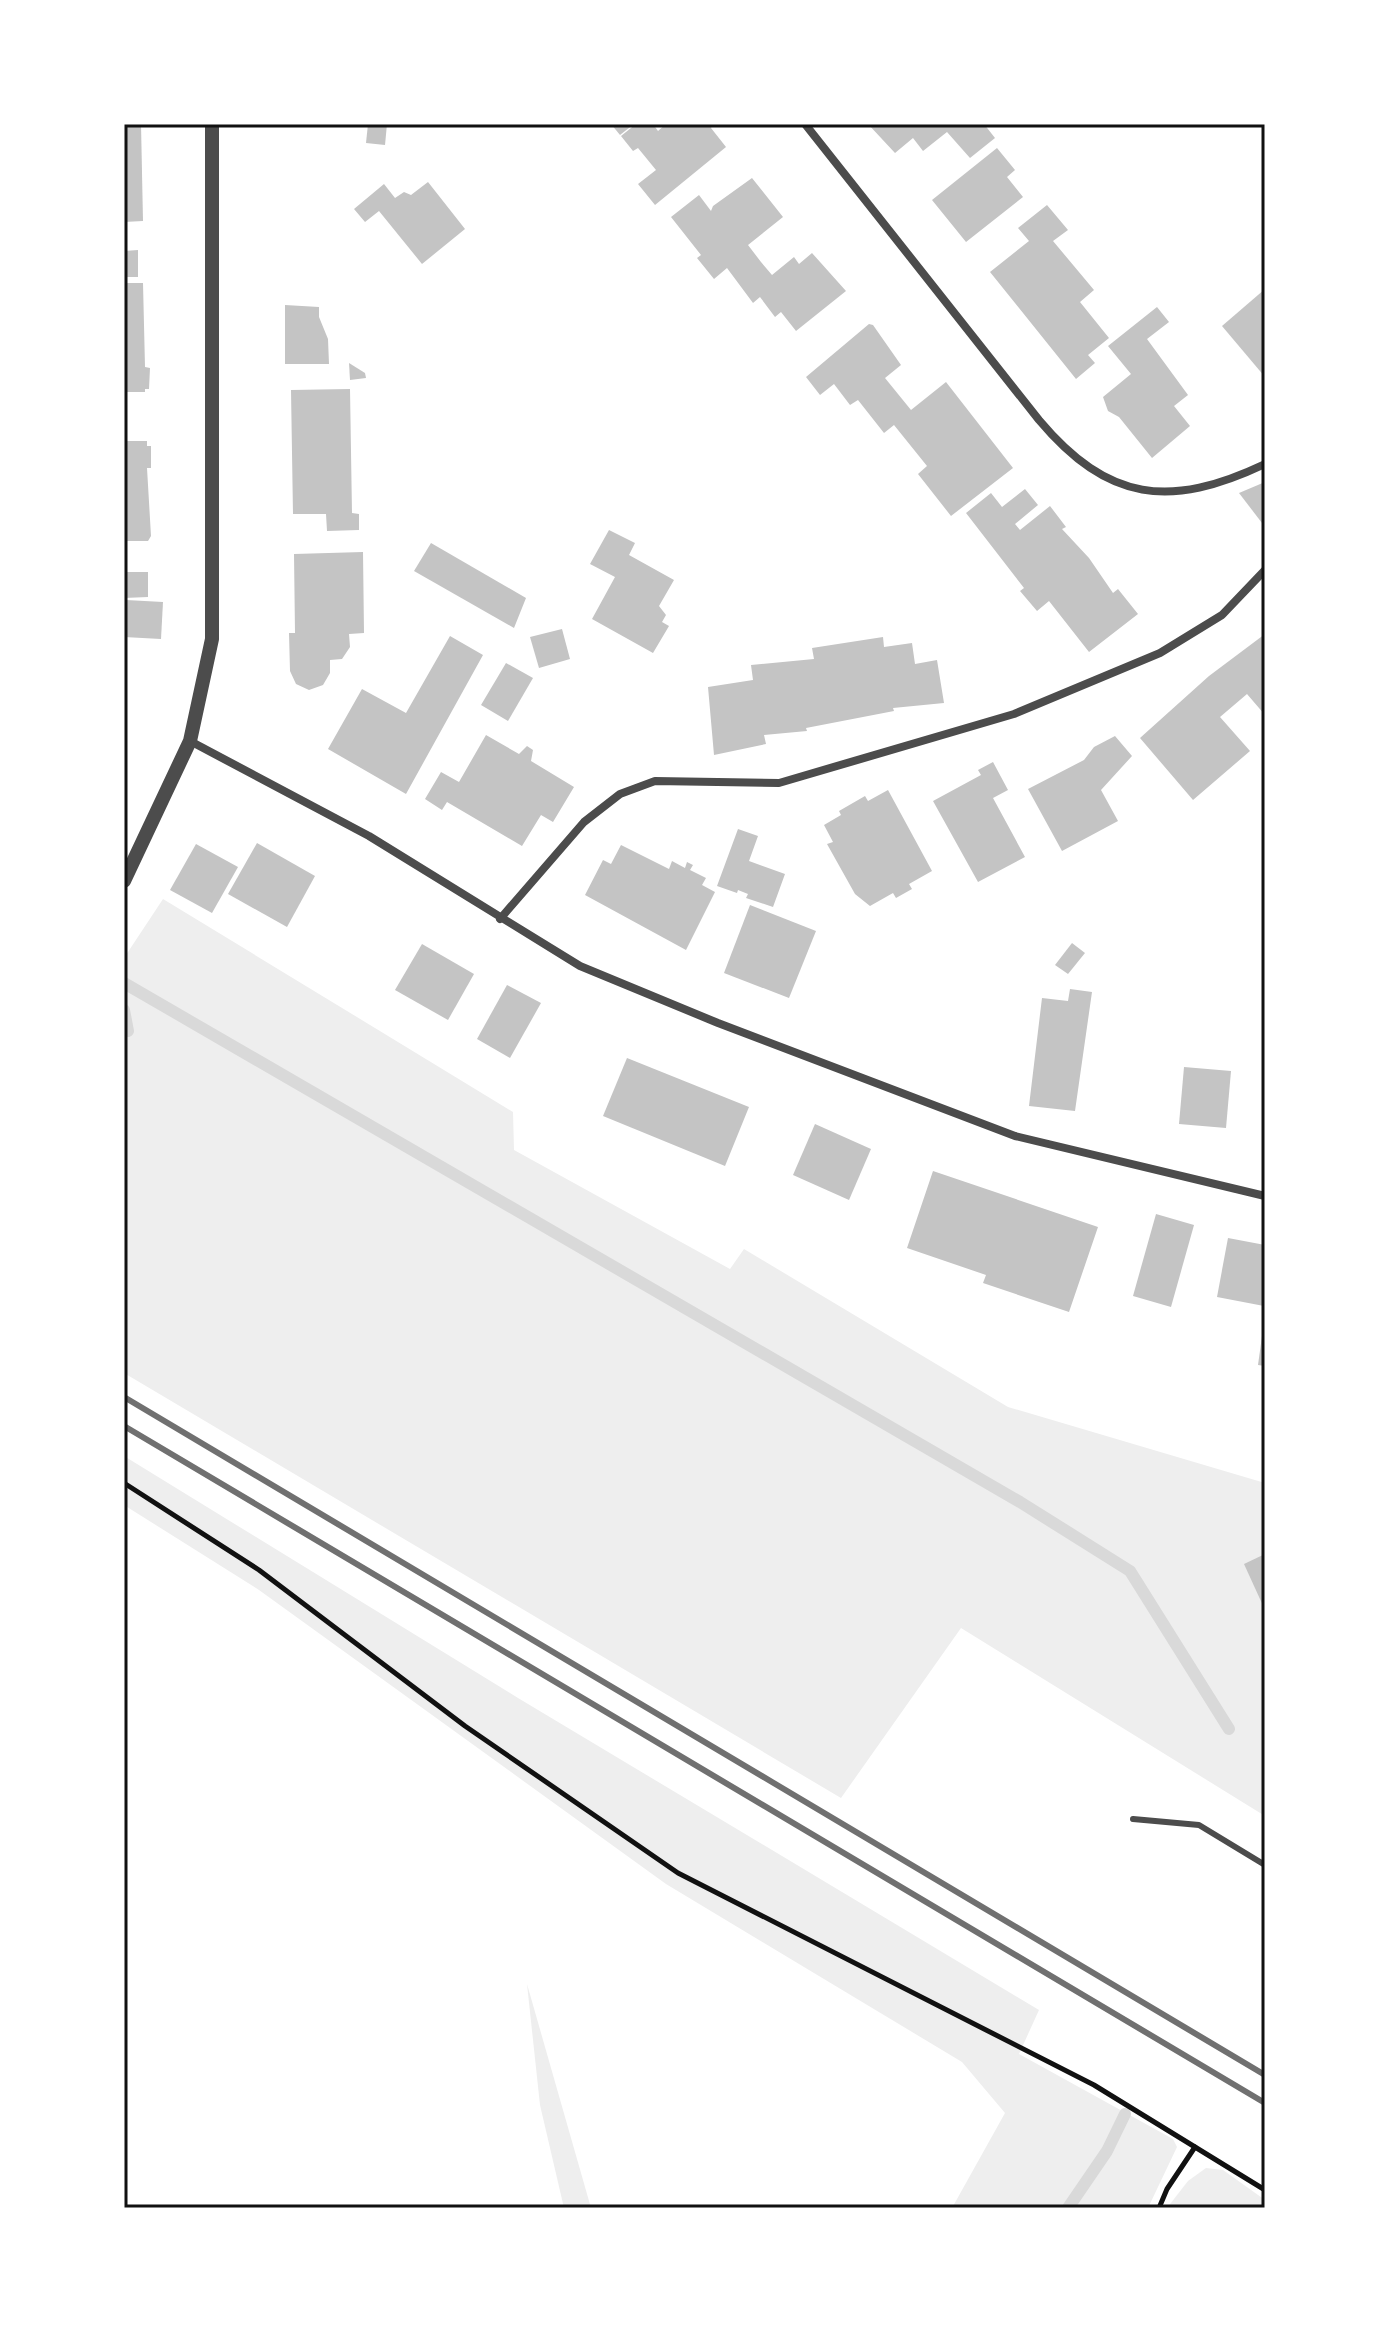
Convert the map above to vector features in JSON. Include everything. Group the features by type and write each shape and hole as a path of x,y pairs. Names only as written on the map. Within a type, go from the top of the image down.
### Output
{"street":[{"path":"125,876 190,741 205,682 215,596 212,124"},
{"path":"805,124 1039,420 1064,450 1098,476 1136,489 1185,493 1222,485 1265,464"},
{"path":"500,919 584,822 620,794 655,781 779,783 1014,714 1160,653 1222,615 1265,570"},
{"path":"190,741 369,836 580,966 718,1023 1015,1136 1265,1196"}],"lane":[{"path":"1133,1819 1199,1825 1265,1865"}],"path":[{"path":"124,1483 259,1570 465,1726 678,1873 1094,2085 1265,2190"},
{"path":"1159,2208 1167,2189 1195,2147"}],"shaded area":[{"path":"163,899 513,1112 514,1150 730,1269 744,1249 1008,1407 1265,1483 1265,1816 961,1628 841,1798 124,1373 124,958"},
{"path":"124,1456 518,1698 1039,2010 1019,2054 1173,2139 1177,2147 1148,2208 952,2208 1005,2113 962,2062 666,1884 259,1590 124,1505"},
{"path":"527,1984 591,2208 564,2208 540,2105"},
{"path":"1206,2168 1223,2170 1265,2200 1265,2208 1167,2208 1188,2181"}],"building":[{"path":"124,124 141,124 143,221 124,222"},
{"path":"368,124 387,124 385,145 366,143"},
{"path":"611,124 634,124 620,135"},
{"path":"636,124 653,124 658,131 666,124 713,124 711,128 726,147 655,205 638,184 656,170 638,148 633,151 621,136"},
{"path":"868,124 984,124 995,138 970,158 947,132 923,151 913,138 895,153"},
{"path":"997,148 1015,170 1007,177 1023,197 966,242 932,200"},
{"path":"752,178 783,217 748,245 761,262 772,275 794,257 799,264 812,253 846,291 796,331 781,312 775,317 760,297 753,303 727,268 714,279 697,258 701,255 671,217 699,195 711,211 713,206"},
{"path":"428,182 465,229 422,264 379,211 365,222 354,209 384,184 395,198 404,192 411,195"},
{"path":"1047,205 1068,230 1053,241 1094,290 1080,302 1109,338 1088,355 1095,363 1076,379 990,272 1029,241 1018,228"},
{"path":"138,250 138,277 124,277 124,251"},
{"path":"124,283 143,283 145,367 150,368 149,389 145,392 124,392"},
{"path":"1265,289 1265,377 1222,326"},
{"path":"285,305 319,307 319,317 328,339 329,364 285,364"},
{"path":"1157,307 1169,322 1147,339 1188,395 1174,406 1190,426 1152,458 1119,417 1108,411 1103,397 1131,374 1108,346"},
{"path":"869,324 873,325 901,365 885,378 911,410 946,382 1013,468 951,516 918,474 927,466 894,425 884,433 858,400 850,405 834,384 820,395 806,377"},
{"path":"349,363 365,373 366,378 350,380"},
{"path":"350,389 352,513 359,514 359,530 327,531 326,514 293,514 291,390"},
{"path":"124,441 147,441 147,446 151,446 151,468 147,468 151,536 148,541 124,541"},
{"path":"1265,482 1265,521 1262,523 1239,493"},
{"path":"1025,489 1038,505 1015,524 1020,530 1050,506 1066,527 1062,529 1089,558 1113,593 1118,589 1138,614 1089,652 1049,601 1037,611 1020,591 1024,588 966,513 991,493 1002,507"},
{"path":"609,530 635,543 629,555 674,580 659,606 666,615 662,622 669,626 653,653 592,619 615,577 590,564"},
{"path":"431,543 526,598 514,628 414,571"},
{"path":"363,552 364,633 349,634 350,647 342,659 330,660 330,673 323,685 309,690 296,684 290,671 289,633 295,633 294,554"},
{"path":"124,572 148,572 148,597 124,598"},
{"path":"126,600 163,602 161,639 124,637"},
{"path":"562,629 570,659 539,668 530,637"},
{"path":"1265,634 1265,715 1247,694 1220,717 1250,751 1193,800 1140,738 1209,676"},
{"path":"450,636 483,655 406,794 328,749 362,689 406,713"},
{"path":"883,637 884,647 912,643 915,664 937,660 944,703 893,708 894,711 806,728 807,731 764,735 766,744 714,755 708,687 753,680 751,665 814,659 812,648"},
{"path":"506,663 533,678 508,721 481,705"},
{"path":"486,735 519,754 527,746 533,750 531,761 574,787 553,822 541,815 522,846 447,802 442,810 425,799 441,772 459,782"},
{"path":"1115,736 1132,756 1101,790 1118,821 1062,851 1028,789 1084,760 1094,747"},
{"path":"993,762 1008,790 993,798 1025,857 978,882 933,801 981,775 978,770"},
{"path":"888,790 932,871 909,884 912,889 896,898 893,893 870,906 855,894 827,844 833,842 824,825 841,815 839,811 865,796 868,801"},
{"path":"738,829 758,836 749,861 785,874 773,907 746,898 748,894 738,890 737,893 717,886"},
{"path":"257,843 315,876 287,927 228,894"},
{"path":"196,844 238,867 212,913 170,890"},
{"path":"621,845 669,869 672,861 685,868 687,862 693,865 690,870 706,878 702,885 715,892 686,950 585,895 603,860 611,864"},
{"path":"750,905 816,931 789,998 724,973"},
{"path":"1072,943 1085,953 1068,974 1055,965"},
{"path":"422,944 474,974 448,1020 395,990"},
{"path":"507,985 541,1003 510,1058 477,1039"},
{"path":"1070,989 1092,992 1075,1111 1029,1106 1042,998 1068,1001"},
{"path":"627,1058 749,1107 725,1166 603,1116"},
{"path":"1184,1067 1231,1071 1226,1128 1179,1124"},
{"path":"815,1124 871,1149 849,1200 793,1175"},
{"path":"933,1171 1098,1227 1069,1312 983,1283 986,1275 907,1248"},
{"path":"1156,1214 1194,1225 1171,1307 1133,1296"},
{"path":"1228,1238 1265,1245 1264,1306 1217,1297"},
{"path":"1265,1329 1265,1366 1258,1365"},
{"path":"1265,1554 1265,1610 1244,1564"}],"waterway":[{"path":"124,983 1020,1502 1130,1571 1229,1729"},
{"path":"124,1010 128,1031"},
{"path":"1068,2208 1107,2151 1125,2114"}],"railway":[{"path":"124,1397 1265,2075"},
{"path":"124,1426 1265,2103"}]}
